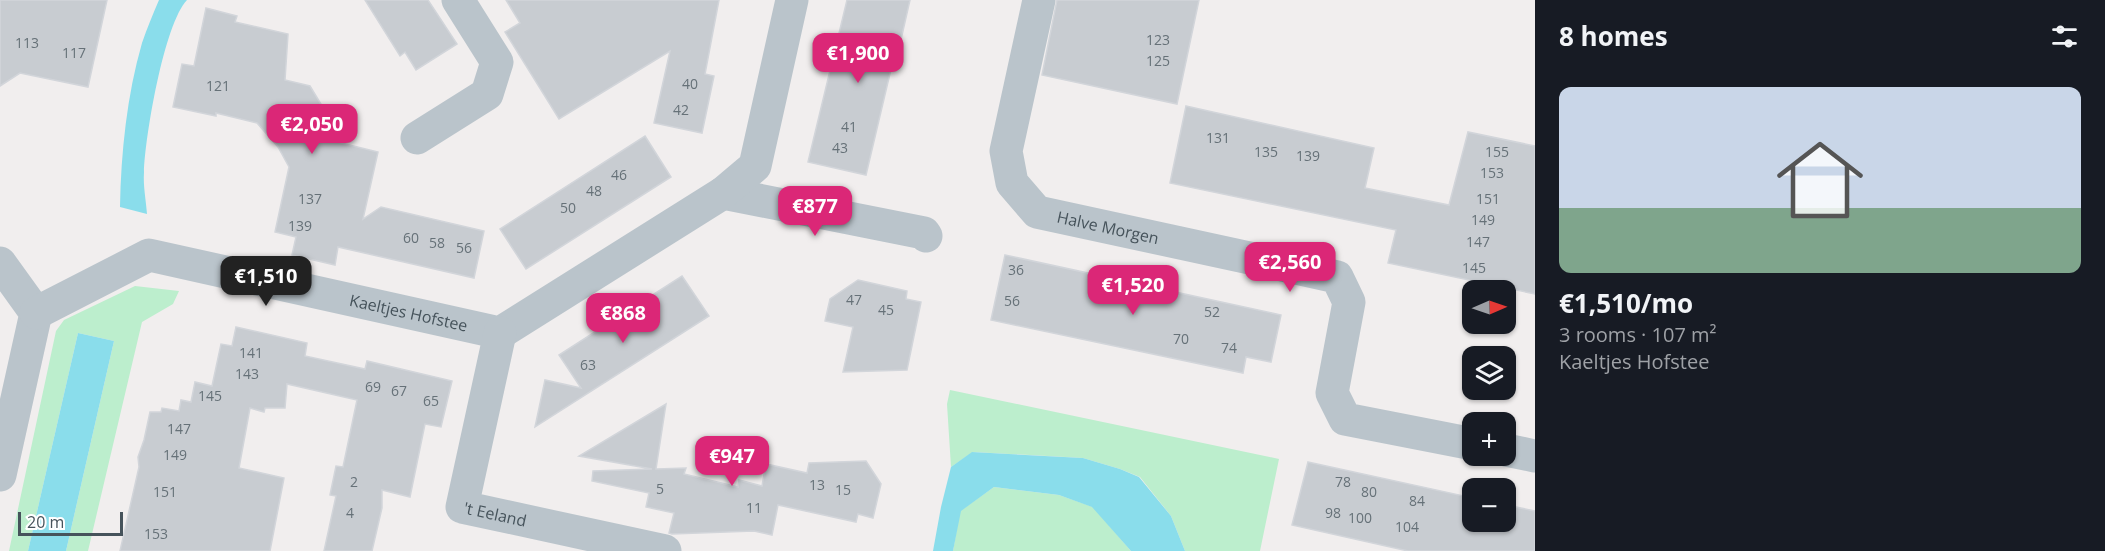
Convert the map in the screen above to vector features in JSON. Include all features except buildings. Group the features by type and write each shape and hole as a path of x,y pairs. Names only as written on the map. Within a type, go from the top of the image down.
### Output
{"street":[{"path":"417,138 487,94 497,62 458,0"},
{"path":"500,333 723,193 755,166 792,0"},
{"name":"Halve Morgen","path":"1039,0 1006,151 1012,183 1037,212 1337,277 1349,302 1332,393 1345,419 1462,442"},
{"path":"723,193 924,233 926,236"},
{"name":"Kaeltjes Hofstee","path":"36,313 149,255 500,333"},
{"path":"0,263 36,313 0,475"},
{"name":"'t Eeland","path":"500,333 462,507 665,551"},
{"path":"1516,452 1535,456"}],"green space":[{"path":"135,286 179,291 173,304 142,322 88,551 66,551 114,341 78,333 28,551 9,551 56,331 64,320"},
{"path":"950,390 1279,459 1260,551 1185,551 1171,516 1140,477 1083,458 973,452 951,467 947,404"},
{"path":"994,487 1059,495 1093,507 1131,551 953,551 960,511"}],"water":[{"path":"159,0 187,0 171,32 157,82 145,156 144,188 147,214 120,207 122,165 129,103 137,63 144,37"},
{"path":"78,333 114,341 66,551 28,551"},
{"path":"972,452 1083,458 1139,477 1171,516 1185,551 1131,551 1092,507 1059,495 994,487 961,511 953,551 933,551 951,467"}]}
